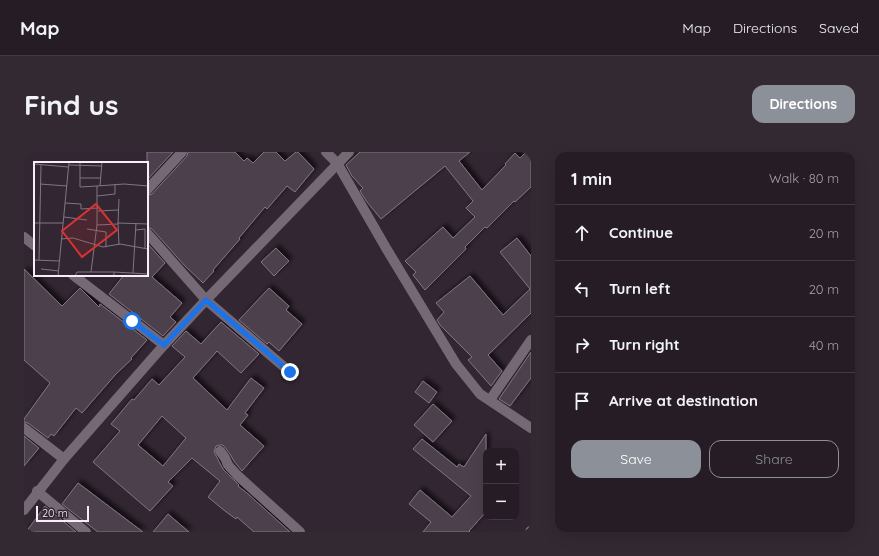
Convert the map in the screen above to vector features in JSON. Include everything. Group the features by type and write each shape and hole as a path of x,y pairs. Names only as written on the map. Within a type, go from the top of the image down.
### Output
{"street":[{"path":"148,189 182,152"},
{"path":"326,152 337,163 456,364 480,394 531,428"},
{"path":"24,510 37,491 64,459 164,345 349,152"},
{"path":"148,234 206,300 290,372"},
{"path":"24,237 34,245"},
{"path":"74,276 164,345"},
{"path":"490,400 531,340"},
{"path":"24,428 64,459"},
{"path":"220,451 228,466 300,532"},
{"path":"37,491 86,532"}],"building":[{"path":"147,152 173,152 148,179"},
{"path":"188,152 235,152 244,161 247,158 253,163 264,152 276,152 285,161 298,152 314,169 295,192 287,186 267,209 265,207 203,283 185,266 152,229 148,227 148,196 152,194 187,156"},
{"path":"360,152 470,152 459,161 482,190 506,165 505,164 515,153 520,158 526,152 531,152 531,187 515,202 514,201 487,228 485,227 465,247 466,249 425,290 413,275 416,272 405,261 443,227 453,238 475,217 466,208 473,201 445,166 381,219 367,202 360,191 363,188 352,176 346,165"},
{"path":"517,238 531,256 531,313 488,355 502,371 491,386 468,360 472,357 440,325 437,320 444,312 436,303 470,276 503,315 530,289 500,252"},
{"path":"148,244 165,263 152,277 182,303 170,317 176,322 163,336 109,294 123,276 148,276"},
{"path":"276,248 289,261 274,276 261,262"},
{"path":"24,269 62,306 80,288 99,307 100,304 147,340 131,358 132,359 116,374 82,413 76,408 54,436 51,434 48,438 28,423 24,422 24,419 50,383 24,360"},
{"path":"269,288 289,306 286,310 302,324 279,351 269,342 267,344 239,320"},
{"path":"221,322 259,354 241,373 217,351 193,378 227,410 251,378 264,388 245,413 248,415 240,425 264,446 242,471 223,445 216,446 214,452 223,469 239,485 238,486 290,532 254,532 237,517 236,519 225,511 208,497 220,481 192,458 168,482 173,486 150,511 93,462 120,431 111,424 132,399 134,400 152,379 159,385 185,357 172,346 186,331 201,344","holes":["162,416 186,438 163,466 138,445"]},
{"path":"531,352 531,378 510,406 499,399"},
{"path":"423,381 437,392 429,403 415,392"},
{"path":"433,404 452,421 433,442 414,425"},
{"path":"486,434 486,448 483,448 483,515 469,531 470,532 423,532 431,522 409,504 420,490 452,517 471,496 413,449 422,439 457,467 459,464 464,467"},
{"path":"24,436 39,448 24,466"},
{"path":"78,483 143,532 98,532 62,504"},
{"path":"45,506 76,532 26,532"},
{"path":"168,514 189,532 153,532"}],"route":[{"path":"132,321 164,345 206,300 290,372"}]}
